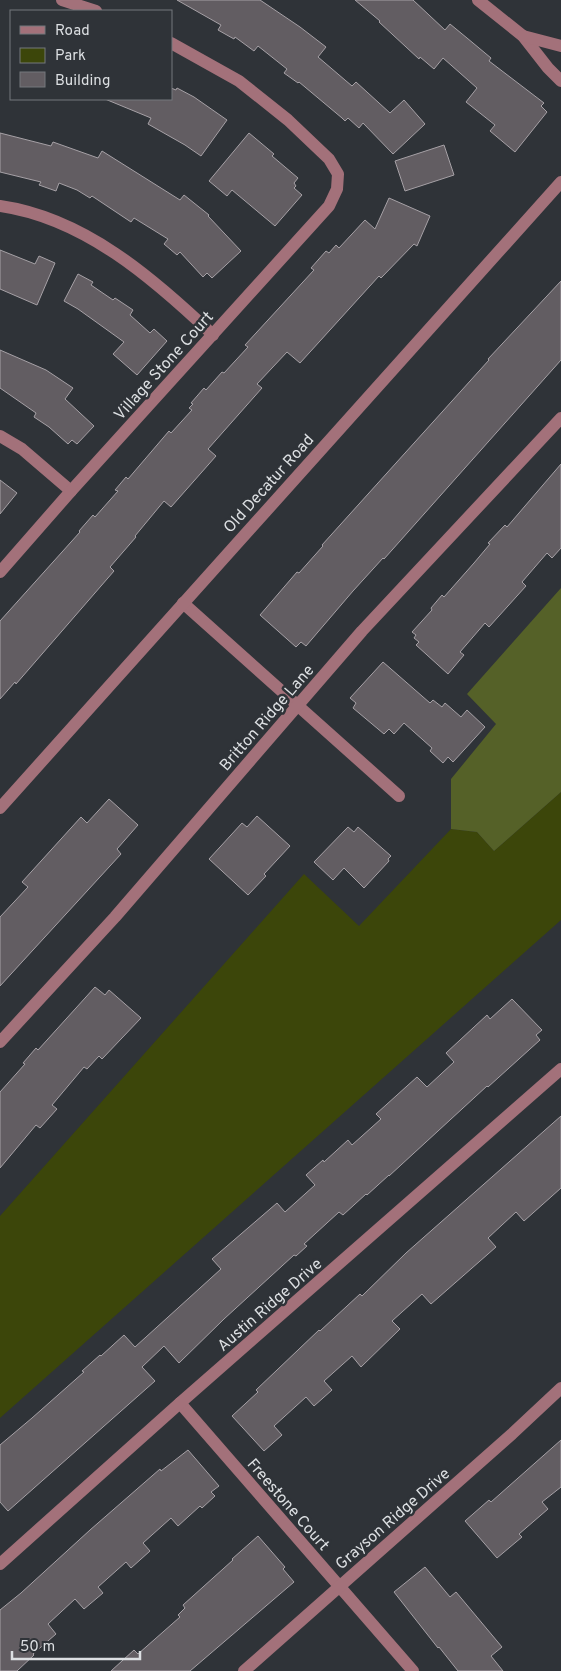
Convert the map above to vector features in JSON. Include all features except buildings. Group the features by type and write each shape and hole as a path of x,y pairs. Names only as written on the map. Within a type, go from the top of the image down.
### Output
{"street":[{"path":"62,0 93,10"},
{"path":"478,0 523,36 548,68 561,80"},
{"path":"523,36 561,46"},
{"name":"Village Stone Court","path":"0,572 329,206 336,189 338,174 329,159 288,120 239,81 172,44"},
{"name":"Old Decatur Road","path":"0,808 561,182"},
{"path":"0,206 17,208 57,222 102,245 176,300 213,334"},
{"name":"Britton Ridge Lane","path":"0,1042 115,917 362,631 561,418"},
{"path":"0,436 22,449 71,491"},
{"path":"183,603 399,796"},
{"name":"Austin Ridge Drive","path":"0,1564 180,1403 561,1070"},
{"name":"Grayson Ridge Drive","path":"244,1671 512,1434 561,1388"},
{"name":"Freestone Court","path":"180,1403 413,1671"}],"green space":[{"path":"561,588 561,792 494,851 477,832 451,829 451,779 496,724 467,694"},
{"path":"561,792 561,920 0,1418 0,1216 304,874 359,926 451,829 477,832 494,851"}]}
